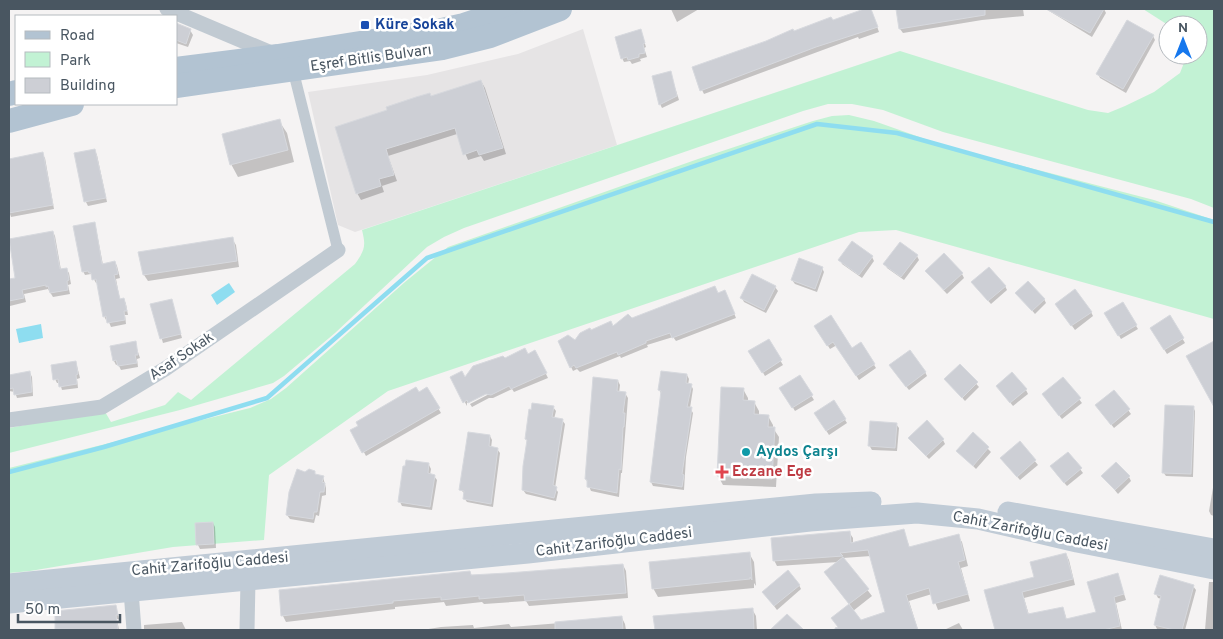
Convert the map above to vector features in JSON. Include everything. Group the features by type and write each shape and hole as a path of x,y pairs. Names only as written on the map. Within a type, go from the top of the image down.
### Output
{"main road":[{"name":"Eşref Bitlis Bulvarı","path":"178,86 464,25 512,9"},
{"name":"Eşref Bitlis Bulvarı","path":"178,69 388,57 450,47 490,36 549,11"},
{"path":"9,121 68,105"},
{"name":"Cahit Zarifoğlu Caddesi","path":"9,584 816,504 906,501 1006,512 1214,549"},
{"name":"Cahit Zarifoğlu Caddesi","path":"9,603 519,554 810,520 917,512 978,519 1077,542 1214,569"}],"street":[{"path":"167,9 285,63 338,250"},
{"name":"Asaf Sokak","path":"9,420 102,407 165,369 338,250"},
{"path":"246,630 248,580"},
{"path":"131,591 134,630"}],"shaded area":[{"path":"583,29 617,145 355,232 338,225 308,92 427,75 518,54"}],"green space":[{"path":"1143,9 1214,9 1214,208 1191,199 943,132 883,110 852,104 828,104 464,228 444,237 427,247 335,333 273,383 180,410 9,453 9,428 104,410 111,422 165,405 178,392 191,400 355,264 364,248 362,230 900,51 1088,110 1108,113 1154,92 1180,73 1183,65 1208,65 1208,15 1158,15 1158,19"},
{"path":"849,115 874,121 945,146 1154,200 1214,220 1214,319 896,230 859,232 388,391 269,475 264,540 173,547 9,573 9,468 250,408 271,399 286,388 405,282 448,247 698,159 813,121 832,116"}],"water":[{"path":"229,283 235,292 217,305 211,295"},
{"path":"41,324 43,338 19,343 16,329"}],"building":[{"path":"864,9 871,9 878,27 816,47 700,91 692,67 766,41 793,29 794,31 831,17 833,20"},
{"path":"896,9 985,9 985,15 899,29"},
{"path":"1046,9 1104,9 1090,33"},
{"path":"1127,20 1154,35 1123,89 1096,74"},
{"path":"178,24 191,29 186,44 178,41"},
{"path":"641,29 645,43 643,44 645,53 628,60 627,57 621,59 615,37"},
{"path":"671,71 677,96 659,105 652,76"},
{"path":"481,80 503,148 479,155 477,150 463,155 455,128 386,149 394,175 379,179 381,186 356,194 335,127 387,110 386,107 416,97 430,93 431,96"},
{"path":"280,119 288,150 230,165 222,134"},
{"path":"95,149 106,198 84,202 74,153"},
{"path":"43,152 53,205 9,213 9,159"},
{"path":"95,222 102,264 115,261 118,274 114,275 120,299 124,298 127,311 124,311 125,320 107,323 106,316 103,317 96,279 92,280 91,273 88,271 82,272 73,226"},
{"path":"53,231 60,269 67,268 68,290 50,293 46,285 22,290 24,298 9,301 9,279 15,278 9,239"},
{"path":"233,237 237,261 143,275 138,252"},
{"path":"852,241 873,256 859,275 838,260"},
{"path":"900,242 918,255 901,277 883,264"},
{"path":"944,253 963,273 944,290 925,271"},
{"path":"799,258 823,267 815,289 791,280"},
{"path":"989,267 1006,286 988,301 971,282"},
{"path":"752,274 776,286 764,310 740,298"},
{"path":"1028,281 1045,299 1032,311 1015,293"},
{"path":"715,286 718,293 725,290 735,314 672,338 670,333 646,341 646,343 618,355 617,352 576,368 574,365 570,368 558,341 568,335 575,340 580,333 590,328 591,330 611,321 613,326 628,314 632,318"},
{"path":"1075,289 1092,312 1071,326 1055,304"},
{"path":"172,299 181,334 160,339 150,304"},
{"path":"1123,302 1137,325 1118,336 1104,313"},
{"path":"831,315 852,348 861,342 875,364 856,376 833,342 827,346 814,326"},
{"path":"1170,315 1184,338 1164,350 1150,328"},
{"path":"769,339 782,360 762,373 748,351"},
{"path":"136,341 138,355 135,355 137,363 118,366 116,360 113,361 110,346"},
{"path":"1214,341 1214,407 1186,356"},
{"path":"525,348 528,354 535,350 547,373 511,389 509,386 491,395 486,394 468,403 467,400 463,403 450,377 462,371 465,377 473,366 503,356 505,358"},
{"path":"910,350 926,372 906,387 889,365"},
{"path":"76,361 77,384 59,387 58,379 53,380 51,365"},
{"path":"960,364 978,382 962,398 944,379"},
{"path":"30,371 32,392 14,395 13,388 9,389 9,375"},
{"path":"661,371 687,374 686,383 692,384 687,407 692,407 682,474 684,475 682,487 650,482 661,391 658,390"},
{"path":"1012,372 1027,389 1010,403 996,386"},
{"path":"800,375 813,395 792,408 779,388"},
{"path":"593,377 618,380 617,391 626,392 623,413 625,413 621,470 619,469 617,493 587,487 587,480 585,479"},
{"path":"1063,377 1081,398 1059,416 1042,394"},
{"path":"416,387 419,392 427,387 440,408 362,453 350,430 358,426 356,422"},
{"name":"Aydos Çarşı","path":"721,387 744,388 743,400 755,401 754,414 769,415 768,427 775,427 772,479 717,476"},
{"path":"1114,390 1130,409 1111,425 1095,405"},
{"path":"834,400 846,419 826,431 814,413"},
{"path":"532,403 554,406 552,417 563,419 553,485 557,487 554,498 522,490 527,440 525,439 529,409 531,410"},
{"path":"1165,405 1194,406 1191,474 1162,473"},
{"path":"927,420 944,439 926,456 908,438"},
{"path":"870,421 897,423 895,448 868,446"},
{"path":"468,432 490,435 489,446 498,448 491,504 463,499 464,491 459,490"},
{"path":"973,432 989,447 973,466 956,451"},
{"path":"1020,441 1036,460 1017,477 1000,458"},
{"path":"1068,452 1082,468 1064,483 1050,466"},
{"path":"406,460 429,463 428,473 435,475 430,507 398,502 403,466 405,466"},
{"path":"1116,462 1130,476 1115,490 1101,476"},
{"path":"297,469 305,472 309,469 315,471 315,474 324,476 322,482 325,483 324,492 320,492 317,512 314,512 313,519 286,515 289,492"},
{"path":"213,522 214,544 196,545 195,523"},
{"path":"904,529 909,547 959,534 965,560 958,562 968,594 933,604 929,588 906,595 918,630 835,630 838,627 831,618 849,604 861,620 885,612 868,550 840,553 843,556 773,561 771,538 850,531 851,543"},
{"path":"750,552 752,580 750,577 750,579 652,589 649,562"},
{"path":"1066,553 1073,579 1022,592 1028,614 1063,607 1066,619 1096,612 1087,582 1118,573 1124,594 1114,597 1120,626 1103,630 995,630 984,590 1034,577 1030,562"},
{"path":"843,557 869,589 849,604 824,572"},
{"path":"623,564 626,593 525,601 524,595 479,599 479,596 441,600 441,597 393,601 393,603 281,616 279,590 470,571 471,575"},
{"path":"788,570 800,585 774,606 762,592"},
{"path":"1160,575 1194,585 1182,630 1154,625 1161,596 1154,594"},
{"path":"116,605 118,630 55,629 55,611"},
{"path":"753,608 754,630 655,630 653,616"},
{"path":"787,614 804,630 770,630"},
{"path":"622,616 623,630 555,630 555,622"}],"waterway":[{"path":"9,472 104,447 267,398 427,258 817,124 897,133 1214,222"}],"place":[{"name":"Küre Sokak","path":"365,25"},
{"name":"Aydos Çarşı","path":"746,452"},
{"name":"Eczane Ege","path":"722,472"}]}
